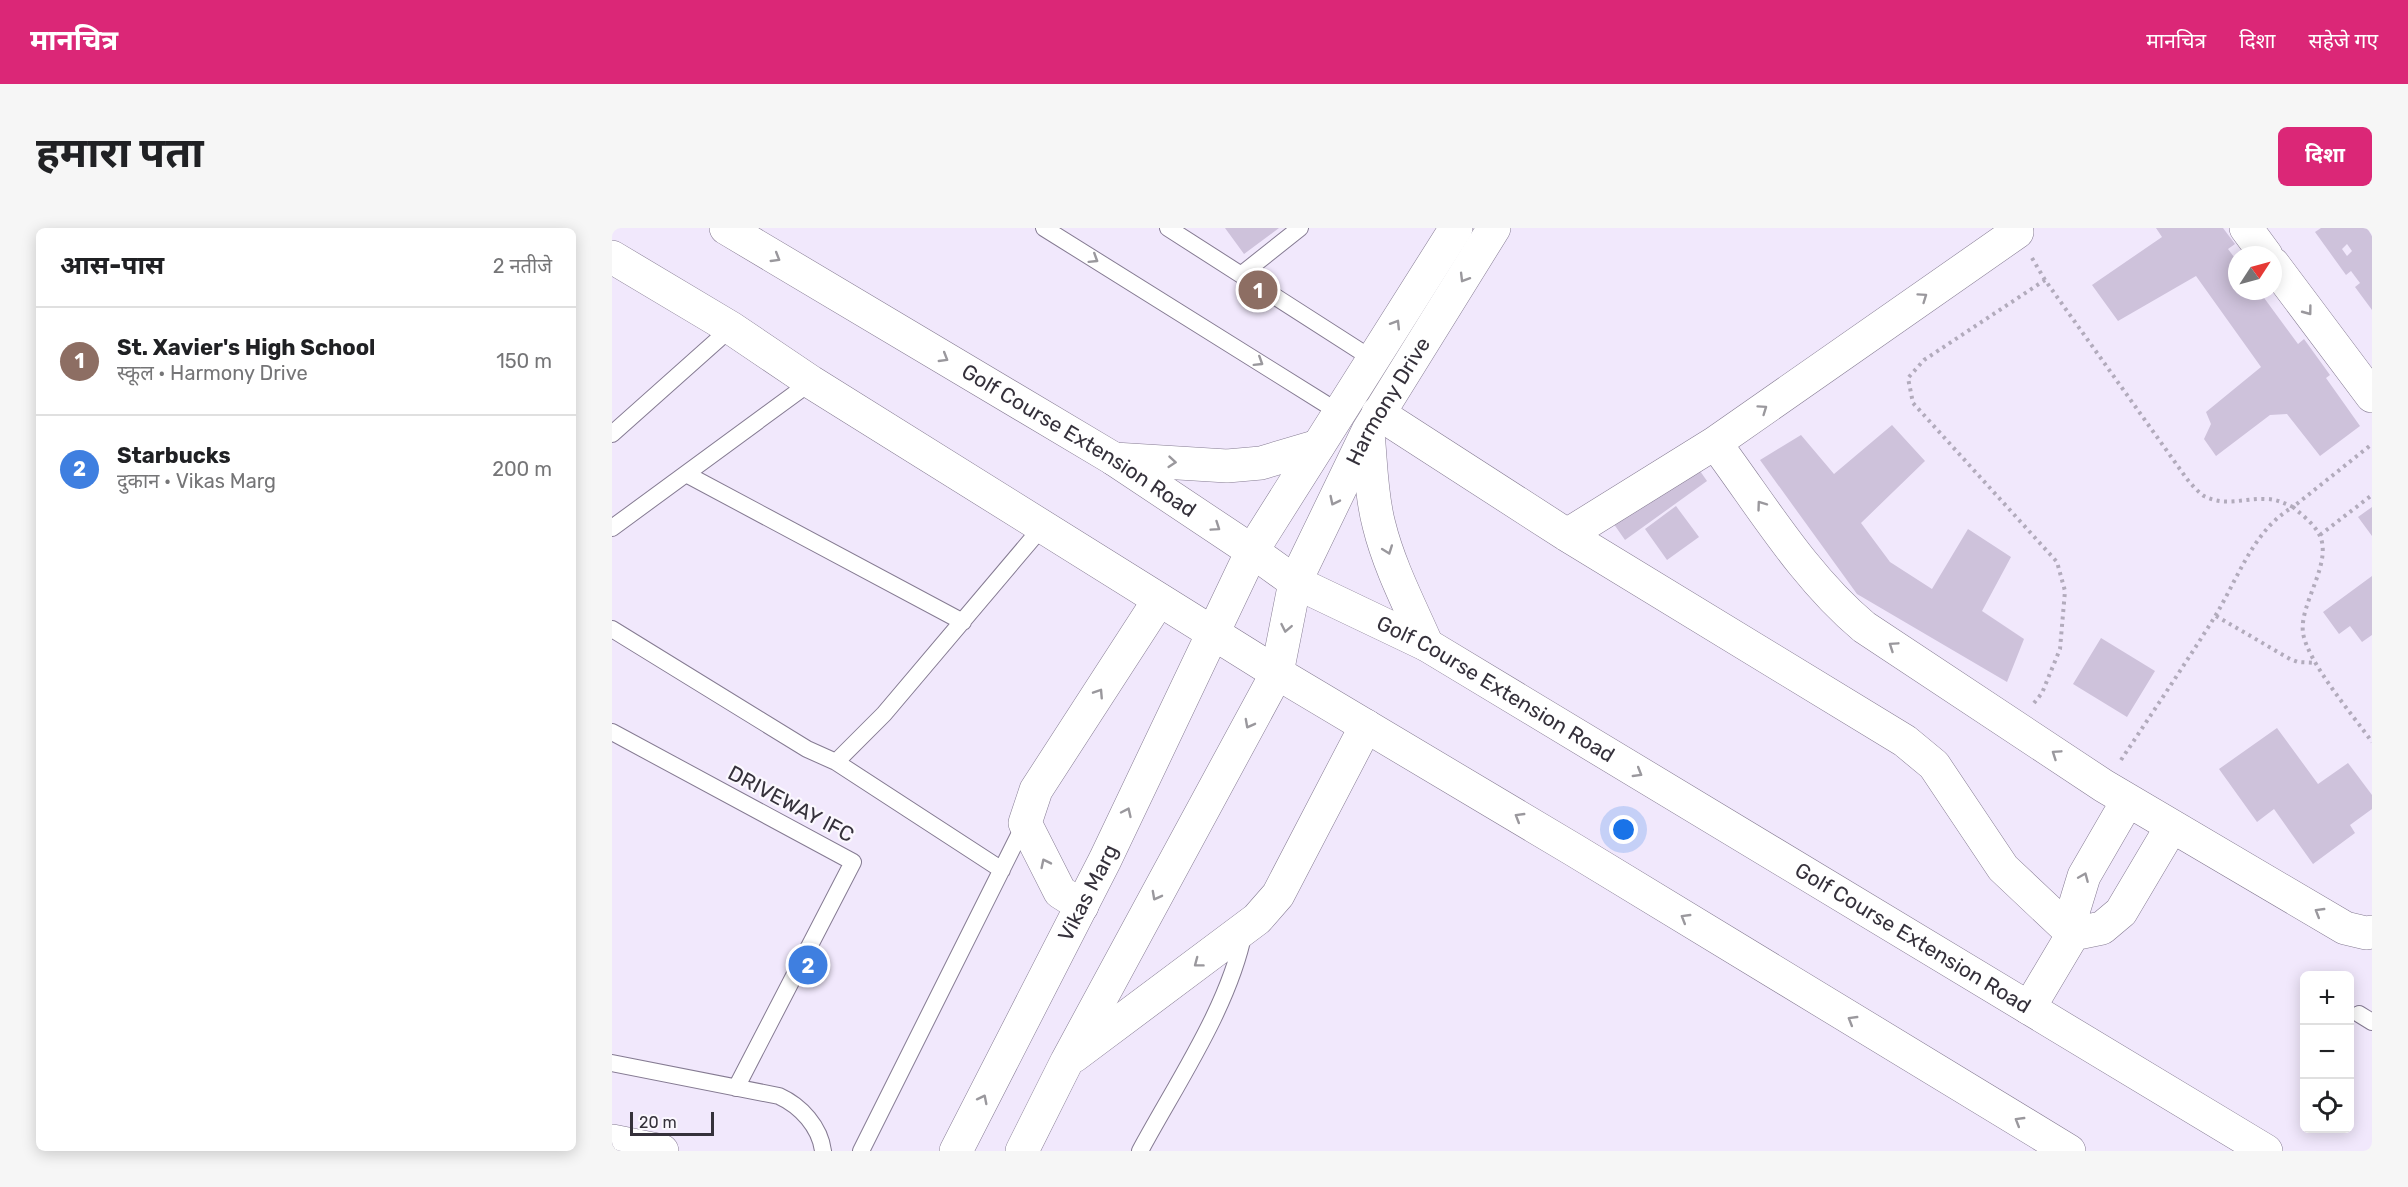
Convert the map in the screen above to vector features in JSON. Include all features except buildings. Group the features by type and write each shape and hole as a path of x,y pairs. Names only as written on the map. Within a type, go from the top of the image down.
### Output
{"main road":[{"name":"Golf Course Extension Road","path":"726,228 1114,459 1295,582 1427,645 2266,1151"},
{"name":"Harmony Drive","path":"1212,632 1252,551 1456,228"},
{"name":"Harmony Drive","path":"1022,1151 1067,1061 1277,673 1295,582 1373,422 1494,228"},
{"path":"2246,228 2259,246"},
{"path":"1567,535 1715,443 2016,230"},
{"path":"612,257 731,328 811,382 1277,673 2069,1151"},
{"path":"2282,276 2372,396"},
{"path":"1373,422 1567,535 1905,741 1934,765 2003,868 2073,934"},
{"path":"1373,422 1374,502 1379,526 1398,578 1427,645"},
{"path":"1715,443 1814,577 1839,605 1864,627 2116,793 2344,928 2366,933 2372,932"},
{"path":"1114,459 1227,466 1261,463 1318,446"},
{"path":"1082,906 1060,892 1025,823 1036,790 1159,600"},
{"name":"Vikas Marg","path":"956,1151 1082,906 1212,632"},
{"path":"1067,1061 1257,919 1278,895 1366,726"},
{"path":"2029,1008 2073,934 2073,912 2084,876 2116,793"},
{"path":"2073,934 2103,928 2121,912 2172,826"},
{"path":"612,1141 662,1151"}],"lane":[{"path":"1044,228 1340,413"},
{"path":"1168,228 1374,360"},
{"path":"1242,274 1300,228"},
{"path":"612,434 731,328"},
{"path":"612,528 811,382"},
{"path":"686,474 963,622"},
{"path":"836,762 884,714 1042,526"},
{"path":"612,629 807,749 836,762 1002,870"},
{"name":"DRIVEWAY IFC","path":"612,732 853,862 736,1088"},
{"path":"861,1151 1025,823"},
{"path":"1140,1151 1204,1034 1233,974 1245,928"},
{"path":"612,1063 779,1096 791,1102 812,1122 823,1151"}],"path":[{"path":"2016,230 2045,280 2187,479 2202,495 2217,501 2235,502 2265,498 2279,500 2294,507 2320,535 2323,559 2303,622 2306,644 2372,742"},
{"path":"2016,728 2042,693 2060,649 2066,591 2057,562 1913,403 1908,378 1924,360 2045,280"},
{"path":"2116,793 2262,534 2278,516 2294,507 2372,444"},
{"path":"2320,535 2372,495"},
{"path":"2216,616 2290,659 2317,663"}],"place":[{"name":"St. Xavier's High School","path":"1258,290"},
{"name":"Starbucks","path":"808,965"}]}
